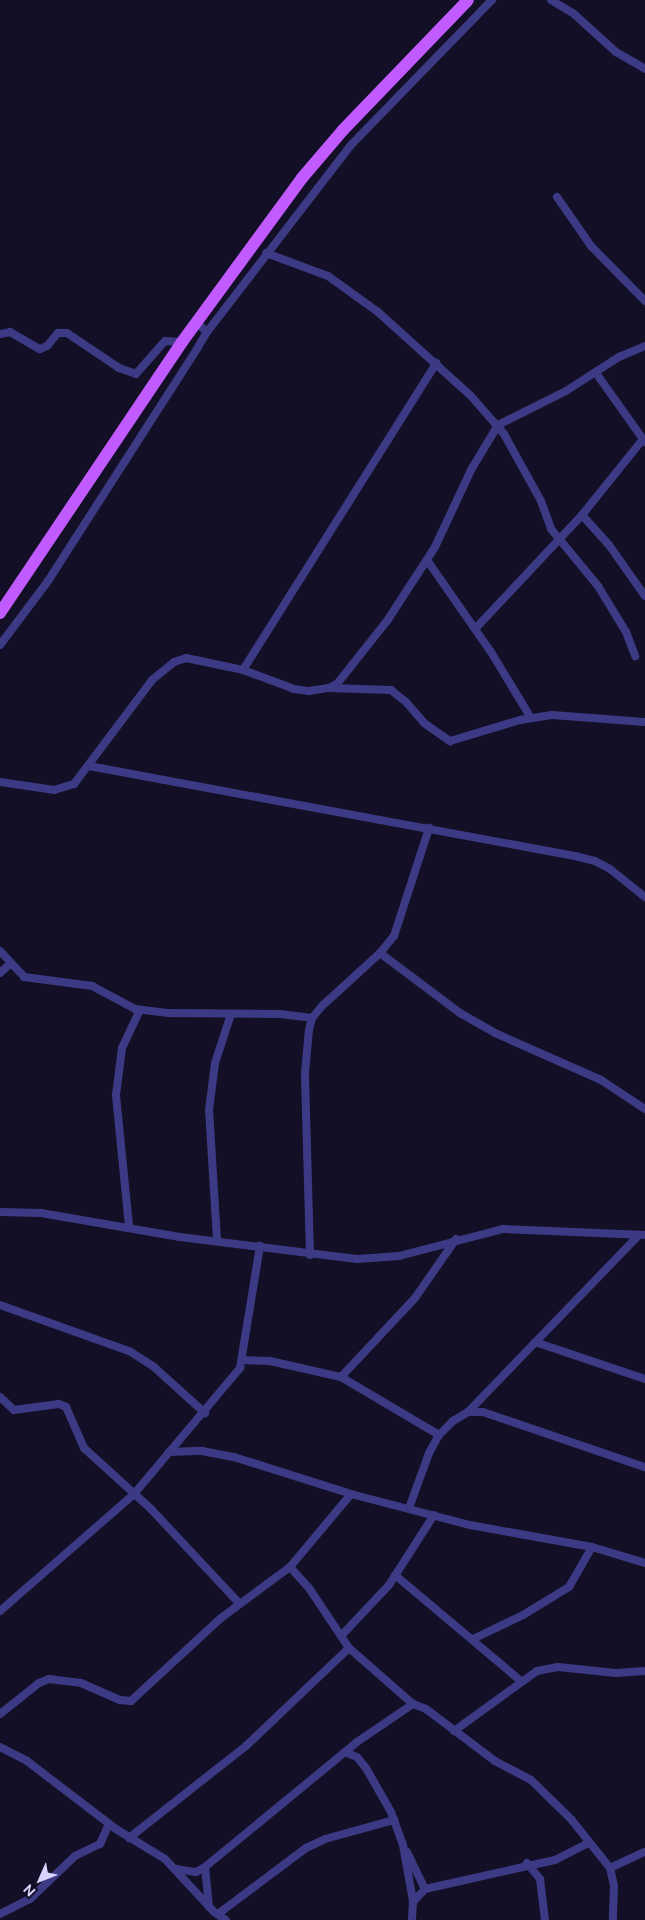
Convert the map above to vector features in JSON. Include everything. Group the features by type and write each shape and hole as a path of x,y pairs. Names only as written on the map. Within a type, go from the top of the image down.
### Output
{"main road":[{"path":"0,613 182,342 297,185 343,130 468,0"}],"street":[{"path":"0,645 48,581 207,332 266,253 350,146 492,0"},
{"path":"551,0 574,14 616,52 645,69"},
{"path":"557,197 591,246 645,301"},
{"path":"266,253 328,276 378,312 436,363 498,425 559,540 598,586 626,632 635,656"},
{"path":"196,322 207,332"},
{"path":"0,334 10,332 40,349 47,346 58,333 67,333 119,368 136,374 165,341 182,342"},
{"path":"329,688 343,678 364,651 426,560 498,425 566,391 619,357 645,346"},
{"path":"243,670 436,363"},
{"path":"474,629 582,515 644,440 596,372"},
{"path":"582,515 609,545 645,596"},
{"path":"426,560 474,629 531,718"},
{"path":"0,782 66,789 89,766 135,699 152,680 174,662 186,658 243,670 294,689 391,690 406,702 424,723 450,740 531,718 552,715 645,722"},
{"path":"89,766 429,828 595,861 645,897"},
{"path":"310,1255 305,1072 312,1018 380,952 400,922 429,828"},
{"path":"0,951 10,964 33,980 92,986 140,1010 312,1018"},
{"path":"380,952 460,1013 503,1037 600,1080 645,1109"},
{"path":"0,973 10,964"},
{"path":"129,1226 116,1095 122,1048 140,1010"},
{"path":"217,1240 209,1110 215,1063 231,1014"},
{"path":"0,1212 41,1213 129,1226 180,1237 217,1240 310,1255 376,1258 400,1256 503,1229 642,1235"},
{"path":"409,1508 429,1453 439,1436 453,1421 468,1412 642,1235"},
{"path":"341,1378 415,1298 456,1240"},
{"path":"0,1611 134,1494 205,1413 240,1368 260,1246"},
{"path":"0,1305 130,1352 154,1367 205,1413"},
{"path":"535,1342 645,1379"},
{"path":"242,1360 270,1360 341,1378 439,1436"},
{"path":"0,1398 14,1410 59,1404 66,1407 84,1448 134,1494 239,1603"},
{"path":"468,1412 483,1412 645,1467"},
{"path":"169,1452 202,1451 234,1457 351,1494 498,1532 592,1547 645,1563"},
{"path":"0,1714 39,1682 49,1679 81,1683 120,1700 131,1701 239,1603 290,1567 351,1494"},
{"path":"341,1636 395,1575 434,1515"},
{"path":"473,1639 523,1615 569,1587 592,1547"},
{"path":"290,1567 309,1588 349,1648 413,1704 426,1708 495,1761 531,1780 589,1843 610,1868 614,1886 613,1920"},
{"path":"395,1575 521,1681"},
{"path":"129,1838 251,1741 349,1648"},
{"path":"454,1731 521,1681 549,1667 616,1673 645,1671"},
{"path":"176,1869 196,1872 205,1867 344,1752 413,1704"},
{"path":"357,1742 357,1757"},
{"path":"0,1747 27,1761 109,1824 165,1859 219,1915"},
{"path":"344,1752 357,1757 374,1780 425,1889"},
{"path":"211,1920 306,1848 325,1838 394,1820"},
{"path":"0,1914 30,1899 75,1856 100,1844 109,1824"},
{"path":"413,1902 425,1889 499,1873 527,1863 555,1860 589,1843"},
{"path":"403,1845 413,1890 412,1920"},
{"path":"610,1868 645,1852"},
{"path":"527,1863 540,1879 545,1920"},
{"path":"205,1867 219,1915"}]}
